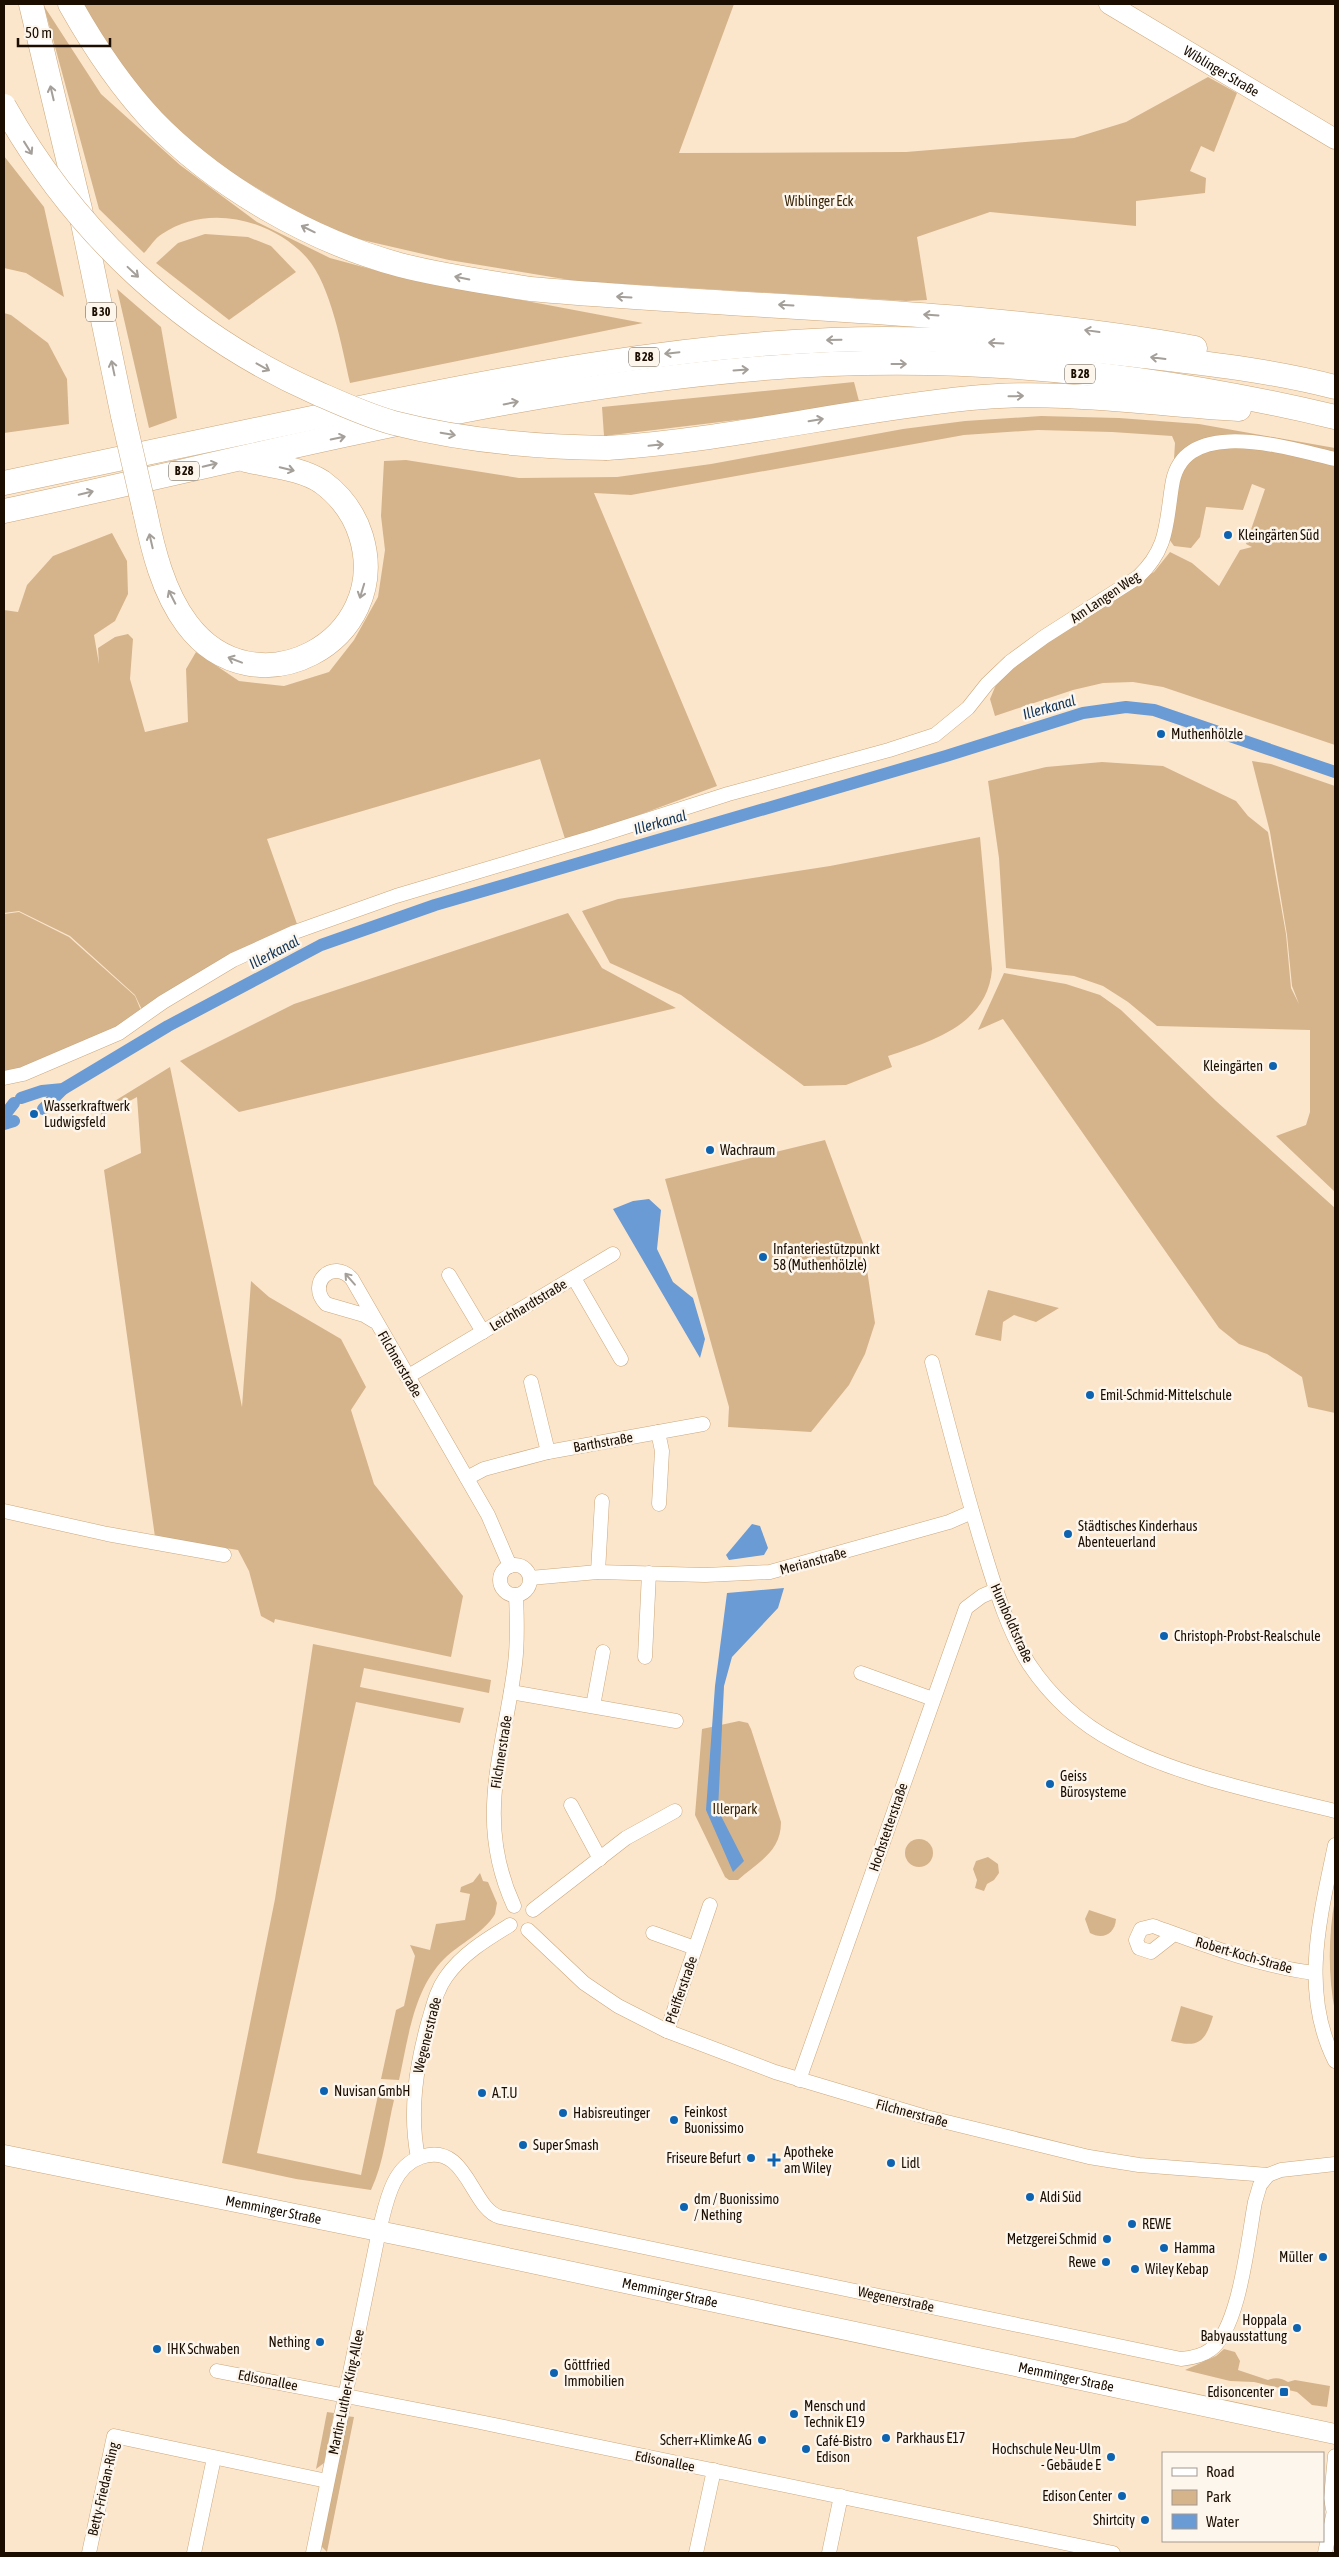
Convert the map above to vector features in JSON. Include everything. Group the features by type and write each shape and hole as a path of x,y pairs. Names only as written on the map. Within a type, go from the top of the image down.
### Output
{"highway":[{"name":"B 30","path":"31,4 80,208 152,546 160,570 186,624 210,648 239,662 256,666 294,662 329,644 343,628 362,594 367,562 357,524 348,507 320,481 304,474 239,458"},
{"path":"70,4 100,53 154,121 217,175 275,213 355,250 399,264 477,281 530,289 600,295 835,308 1062,327 1230,354 1293,376"},
{"path":"4,106 41,168 67,203 111,252 162,298 197,325 265,368 347,406 393,422 516,445 607,448 712,438 816,420 972,398 1079,396 1330,416"},
{"name":"B 28","path":"4,483 459,388 634,358 732,347 830,340 932,340 1096,351 1293,376 1335,386"},
{"name":"B 28","path":"4,511 239,458 561,393 713,373 833,364 941,365 1092,375 1197,388 1330,416"}],"main road":[{"name":"Wiblinger Straße","path":"1108,4 1335,139"},
{"name":"Memminger Straße","path":"4,2155 379,2231 1335,2434"}],"street":[{"name":"Am Langen Weg","path":"4,1078 23,1074 119,1033 163,1002 233,960 295,932 396,896 585,840 728,794 889,750 935,734 968,708 987,684 1010,662 1044,637 1138,577 1150,565 1165,539 1172,484 1177,468 1185,458 1213,442 1224,441 1267,444 1335,460"},
{"name":"Leichhardtstraße","path":"407,1377 613,1254"},
{"name":"Leichhardtstraße","path":"449,1275 483,1332"},
{"name":"Leichhardtstraße","path":"574,1278 621,1359"},
{"name":"Filchnerstraße","path":"374,1321 493,1524 510,1566"},
{"name":"Humboldtstraße","path":"932,1362 972,1512 996,1590 1022,1650 1036,1673 1069,1711 1104,1736 1129,1749 1185,1771 1335,1811"},
{"path":"531,1382 548,1452"},
{"name":"Barthstraße","path":"467,1478 484,1468 548,1452 703,1424"},
{"path":"658,1432 662,1451 659,1504"},
{"path":"598,1572 602,1500"},
{"path":"4,1511 107,1534 224,1555"},
{"name":"Merianstraße","path":"530,1578 598,1572 705,1575 770,1572 949,1522 972,1512"},
{"path":"510,1566 522,1566 530,1578 528,1588 516,1595 507,1592 501,1584 501,1575 510,1566"},
{"path":"645,1656 649,1573"},
{"name":"Hochstetterstraße","path":"799,2080 966,1608 982,1596 996,1590"},
{"name":"Filchnerstraße","path":"514,1906 499,1865 493,1821 497,1780 516,1651 516,1595"},
{"path":"593,1706 603,1652"},
{"path":"861,1673 933,1699"},
{"path":"511,1692 676,1720"},
{"path":"571,1805 600,1859"},
{"path":"533,1910 626,1838 675,1811"},
{"path":"1335,1845 1320,1918 1314,1973 1317,2005 1327,2046 1335,2061"},
{"path":"510,1925 509,1913 514,1906 526,1905 533,1910"},
{"name":"Pfeifferstraße","path":"667,2031 710,1905"},
{"path":"528,1930 534,1923 533,1910"},
{"name":"Filchnerstraße","path":"510,1925 520,1931 528,1930 584,1983 618,2006 667,2031 799,2080 978,2131 1089,2157 1139,2165 1268,2175 1281,2170 1335,2164"},
{"name":"Wegenerstraße","path":"510,1925 472,1950 452,1969 441,1984 434,2000 417,2067 413,2102 415,2119 413,2129 421,2157 438,2154 453,2162 467,2178 488,2212 500,2217 1181,2359 1199,2356 1210,2350 1230,2323 1255,2202 1260,2185 1268,2175"},
{"name":"Pfeifferstraße","path":"654,1933 695,1948"},
{"name":"Robert-Koch-Straße","path":"1174,1934 1256,1961 1314,1973"},
{"path":"379,2231 392,2186 407,2164 421,2157"},
{"name":"Martin-Luther-King-Allee","path":"313,2553 379,2231"},
{"name":"Edisonallee","path":"216,2371 345,2395 1113,2553"},
{"name":"Betty-Friedan-Ring","path":"89,2553 114,2436 327,2481"},
{"path":"1325,2553 1334,2507 1331,2498 1335,2456"},
{"path":"194,2553 214,2458"},
{"path":"696,2553 714,2470"},
{"path":"829,2553 840,2496"}],"green space":[{"name":"Wiblinger Eck","path":"78,4 734,4 679,153 906,152 1074,138 1126,122 1208,77 1237,93 1214,152 1201,146 1190,171 1206,178 1205,193 1136,201 1136,226 990,212 917,237 927,300 906,301 576,281 449,260 358,239 307,218 215,163 151,106"},
{"path":"44,6 101,94 180,165 257,222 330,258 400,277 643,323 350,383 339,335 323,284 307,258 293,244 276,233 258,225 238,220 199,219 180,225 159,236 144,253 99,209"},
{"path":"4,156 44,207 64,297 26,273 4,268"},
{"path":"205,234 248,237 271,246 296,272 229,320 156,263 178,243"},
{"path":"117,289 161,327 177,418 149,428"},
{"path":"4,313 11,315 48,343 67,379 69,424 4,433"},
{"path":"854,382 860,405 604,436 602,407"},
{"path":"1041,416 1119,418 1199,424 1335,448 1335,745 1163,687 1133,682 1103,683 1073,690 995,716 990,699 998,680 1027,656 1154,572 1170,552 1192,563 1219,586 1240,550 1252,547 1246,544 1265,489 1252,484 1243,510 1206,507 1200,537 1191,548 1174,546 1169,539 1175,443 1172,436 1038,430 964,435 631,495 594,493 717,786 566,842 540,759 267,839 297,924 234,955 143,1012 135,995 70,936 19,911 4,913 4,610 18,612 27,585 53,556 112,533 127,561 128,594 115,621 94,635 99,664 98,648 115,637 128,634 133,639 130,679 145,732 188,722 186,669 196,652 239,681 284,686 329,672 354,640 378,597 385,550 381,516 384,461 406,460 519,478 617,477 711,464 903,429 965,421"},
{"path":"1252,761 1271,764 1335,786 1335,1192 1276,1136 1306,1125 1310,1112 1310,1030 1157,1026 1128,1002 1103,986 1074,976 1006,968 999,858 988,781 1046,767 1102,762 1163,766 1236,801 1248,816 1268,832 1286,934 1291,988 1299,1004 1292,986 1287,935 1270,832"},
{"path":"980,837 992,969 988,988 980,1004 969,1017 955,1028 923,1044 888,1056 892,1067 846,1085 804,1086 681,995 610,963 582,911 618,899 830,866"},
{"path":"19,912 69,937 135,996 142,1013 132,1023 4,1077 4,914"},
{"path":"568,913 602,968 676,1008 239,1112 180,1061 294,1004"},
{"path":"1004,973 1066,984 1100,995 1121,1010 1216,1101 1335,1208 1335,1413 1308,1407 1302,1377 1267,1354 1239,1344 1219,1328 1003,1019 978,1030"},
{"path":"170,1067 242,1407 251,1281 269,1297 341,1339 366,1387 351,1410 374,1484 463,1596 451,1657 275,1619 274,1623 261,1616 249,1571 238,1550 155,1537 104,1170 141,1153 137,1097 102,1116 100,1110"},
{"path":"825,1140 863,1243 875,1323 865,1354 849,1385 811,1432 728,1427 729,1407 665,1179"},
{"path":"988,1290 1059,1308 1036,1322 1014,1315 1003,1322 1001,1341 975,1335"},
{"path":"313,1644 491,1680 489,1693 364,1668 360,1687 464,1708 460,1723 356,1702 257,2153 361,2175 378,2095 394,2100 382,2157 371,2190 296,2179 222,2163 275,1899"},
{"name":"Illerpark","path":"739,1721 748,1723 751,1729 781,1822 780,1832 773,1849 738,1880 729,1880 725,1877 695,1815 702,1729"},
{"path":"919,1839 929,1843 933,1853 929,1863 919,1867 909,1863 905,1853 909,1843"},
{"path":"988,1857 998,1864 999,1873 994,1880 987,1884 984,1891 975,1888 977,1880 973,1869 976,1861"},
{"path":"480,1873 483,1881 488,1882 497,1903 495,1914 485,1927 450,1953 434,1971 425,1985 413,2016 399,2080 381,2079 396,2010 404,2006 415,1956 410,1945 430,1950 436,1924 465,1920 470,1894 460,1892 461,1887 473,1882"},
{"path":"1335,1899 1335,2012 1330,1956 1331,1927"},
{"path":"1089,1910 1116,1919 1111,1932 1104,1936 1090,1933 1085,1919"},
{"path":"1181,2006 1213,2016 1207,2032 1199,2041 1188,2044 1171,2041"},
{"path":"1224,2349 1235,2352 1240,2361 1238,2370 1268,2380 1278,2378 1288,2382 1295,2380 1330,2386 1327,2407 1312,2405 1297,2392 1254,2382 1230,2381 1185,2370 1216,2356"},
{"path":"327,2412 334,2413 324,2463 316,2469"},
{"path":"346,2416 354,2417 327,2552 321,2546"}],"water":[{"path":"649,1199 661,1210 657,1249 673,1282 693,1298 705,1339 700,1358 613,1209 633,1201"},
{"path":"752,1524 760,1526 768,1548 764,1555 729,1560 726,1555"},
{"path":"784,1588 778,1608 732,1657 724,1686 718,1810 744,1861 733,1872 706,1810 715,1686 727,1593"}],"waterway":[{"name":"Illerkanal","path":"21,1098 42,1091 63,1089 168,1026 321,945 435,905 946,756 1083,713 1126,707 1154,710 1335,772"},
{"path":"43,1109 63,1089"},
{"name":"Illerkanal","path":"4,1116 14,1103"},
{"path":"4,1124 14,1121"}],"place":[{"name":"Kleingärten Süd","path":"1228,535"},
{"name":"Muthenhölzle","path":"1161,734"},
{"name":"Kleingärten","path":"1273,1066"},
{"name":"Wasserkraftwerk Ludwigsfeld","path":"34,1114"},
{"name":"Wachraum","path":"710,1150"},
{"name":"Infanteriestützpunkt 58 (Muthenhölzle)","path":"763,1257"},
{"name":"Emil-Schmid-Mittelschule","path":"1090,1395"},
{"name":"Städtisches Kinderhaus Abenteuerland","path":"1068,1534"},
{"name":"Christoph-Probst-Realschule","path":"1164,1636"},
{"name":"Geiss Bürosysteme","path":"1050,1784"},
{"name":"Nuvisan GmbH","path":"324,2091"},
{"name":"A.T.U","path":"482,2093"},
{"name":"Habisreutinger","path":"563,2113"},
{"name":"Feinkost Buonissimo","path":"674,2120"},
{"name":"Super Smash","path":"523,2145"},
{"name":"Friseure Befurt","path":"751,2158"},
{"name":"Apotheke am Wiley","path":"774,2160"},
{"name":"Lidl","path":"891,2163"},
{"name":"Aldi Süd","path":"1030,2197"},
{"name":"dm / Buonissimo / Nething","path":"684,2207"},
{"name":"REWE","path":"1132,2224"},
{"name":"Metzgerei Schmid","path":"1107,2239"},
{"name":"Hamma","path":"1164,2248"},
{"name":"Müller","path":"1323,2257"},
{"name":"Rewe","path":"1106,2262"},
{"name":"Wiley Kebap","path":"1135,2269"},
{"name":"Hoppala Babyausstattung","path":"1297,2328"},
{"name":"Nething","path":"320,2342"},
{"name":"IHK Schwaben","path":"157,2349"},
{"name":"Göttfried Immobilien","path":"554,2373"},
{"name":"Edisoncenter","path":"1284,2392"},
{"name":"Mensch und Technik E19","path":"794,2414"},
{"name":"Parkhaus E17","path":"886,2438"},
{"name":"Scherr+Klimke AG","path":"762,2440"},
{"name":"Café-Bistro Edison","path":"806,2449"},
{"name":"Hochschule Neu-Ulm - Gebäude E","path":"1111,2457"},
{"name":"Edison Center","path":"1122,2496"},
{"name":"Shirtcity","path":"1145,2520"}]}
